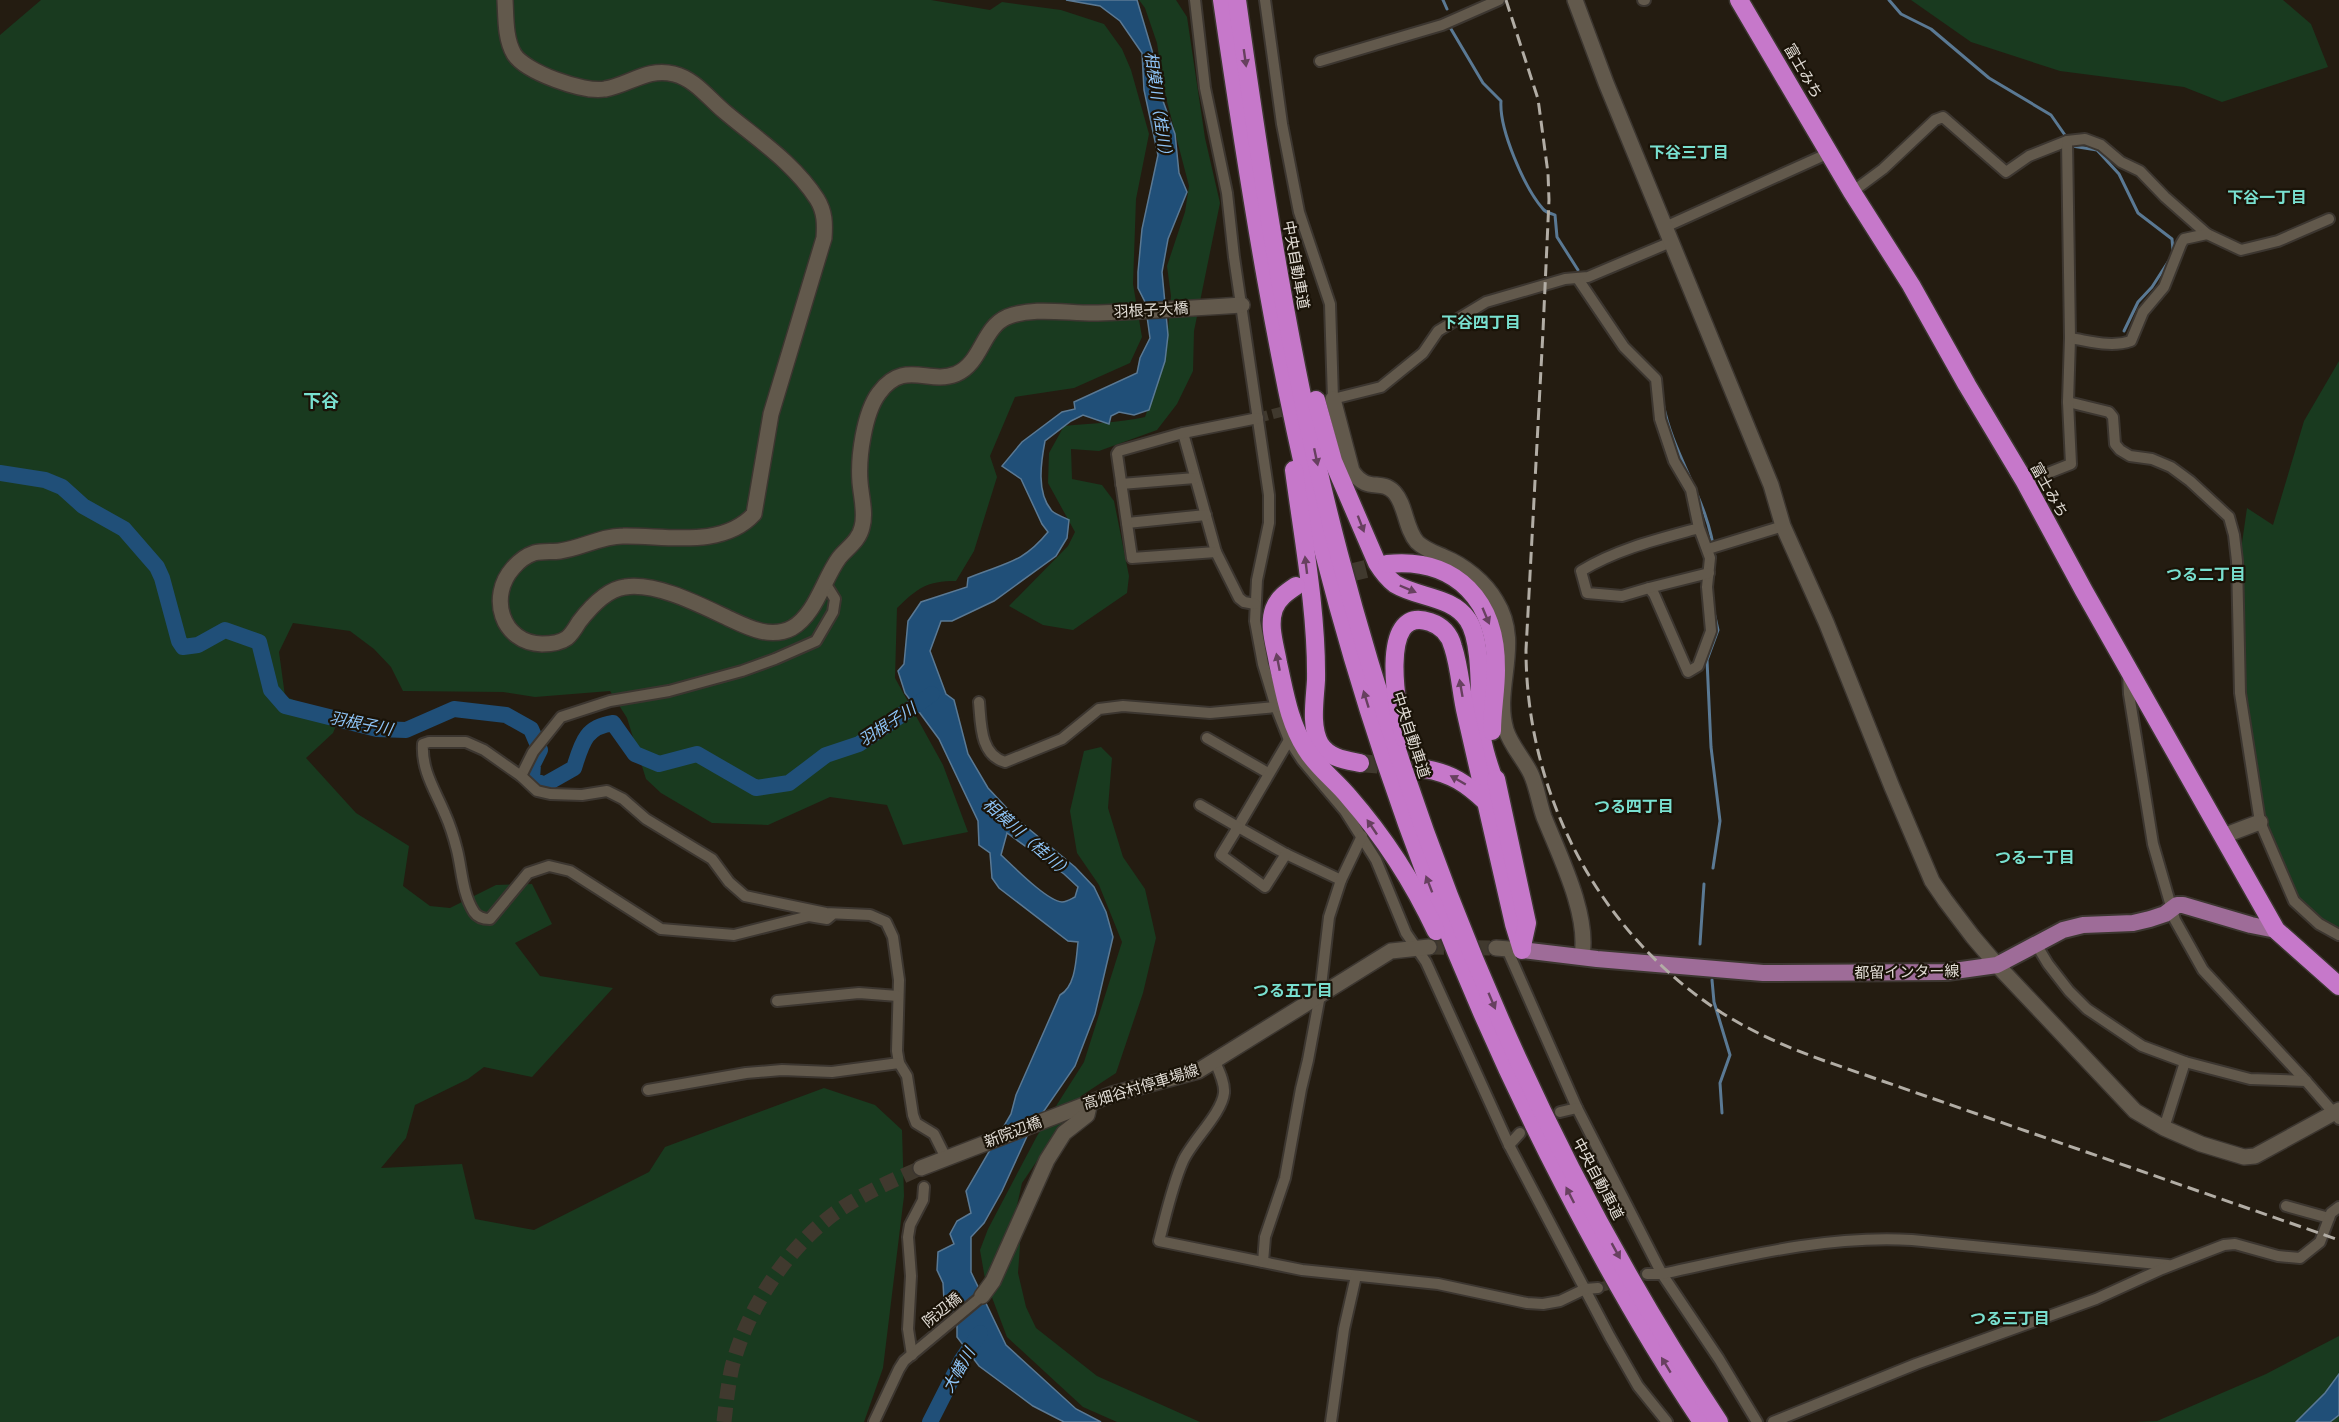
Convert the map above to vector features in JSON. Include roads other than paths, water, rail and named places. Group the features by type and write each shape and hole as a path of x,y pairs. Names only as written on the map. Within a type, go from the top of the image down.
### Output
{"highway":[{"name":"中央自動車道","path":"1222,0 1240,125 1275,329 1325,555 1384,758 1439,910 1521,1099 1588,1231 1652,1342 1707,1417"},
{"name":"中央自動車道","path":"1237,0 1272,234 1289,327 1338,551 1397,753 1451,904 1498,1015 1555,1137 1707,1417"},
{"name":"富士みち","path":"1739,0 1852,192 1911,285 2025,482 2276,930 2339,986"},
{"path":"1272,234 1333,461 1377,563 1384,575 1394,583 1441,601 1461,612 1473,629 1482,740 1492,796"},
{"path":"1275,329 1316,644 1314,728 1320,743 1328,753 1341,759 1360,762"},
{"path":"1387,564 1422,563 1438,569 1471,590 1486,615 1495,650 1496,672 1492,719 1492,796"},
{"path":"1296,586 1284,594 1275,606 1271,621 1284,698 1297,732 1308,752 1366,817 1427,912 1521,1099"},
{"path":"1451,904 1428,818 1414,780 1399,717 1394,675 1395,647 1400,634 1411,623 1424,620 1435,623 1446,632 1453,647 1463,702 1527,923 1508,949"},
{"path":"1425,769 1453,776 1492,796"}],"main road":[{"name":"都留インター線","path":"1508,949 1763,973 1947,972 1996,965 2072,928 2159,917 2183,905 2276,930"}],"street":[{"name":"羽根子大橋","path":"505,0 510,42 514,54 524,64 585,89 601,90 616,87 644,74 662,71 677,75 695,85 790,166 813,193 825,221 824,238 771,414 758,503 754,514 746,523 733,530 694,537 599,538 565,550 534,553 522,559 502,582 499,609 507,628 527,642 553,643 568,638 585,615 605,596 622,587 657,590 703,606 756,631 780,633 801,622 840,557 857,538 863,526 859,461 870,410 879,393 891,381 903,375 920,373 941,379 960,373 972,364 996,325 1005,318 1024,312 1096,313 1242,305"},
{"path":"1195,0 1205,88 1227,193 1269,495 1269,523 1255,604 1255,621 1263,664 1276,707 1290,740 1302,760 1345,811 1376,860 1406,933 1422,947 1426,962 1509,1145 1638,1386 1667,1422"},
{"path":"1265,0 1282,124 1299,212 1330,304 1333,399 1352,471 1357,479 1365,484 1389,488 1396,494 1412,535 1418,543 1465,569 1483,584 1496,600 1507,629 1509,649 1503,715 1506,729 1533,777 1540,805 1566,872 1584,932 1582,956"},
{"path":"1320,61 1442,25 1499,0"},
{"path":"1575,0 1767,476 1783,525 1826,622 1932,881 1972,937 1996,965 2115,1092 2143,1118 2218,1149 2244,1157 2255,1156 2337,1114 2203,970 2175,920 2149,823 2129,694 2128,668"},
{"path":"1852,192 1883,169 1935,120 1943,117 2006,172 2029,156 2067,141 2085,139 2102,145 2121,162 2140,171 2206,234 2241,250 2278,241 2330,219"},
{"path":"2025,482 2071,464 2068,402 2070,338 2067,141"},
{"path":"1665,227 1829,153"},
{"path":"2070,338 2107,344 2122,344 2131,340 2143,312 2164,286 2184,239 2206,234"},
{"path":"1333,399 1381,387 1423,353 1438,331 1486,302 1565,279 1588,277 1671,242"},
{"path":"1578,279 1623,347 1656,379 1660,419 1674,461 1691,490 1699,528 1708,549 1710,558 1707,587 1711,630 1698,666 1688,672 1654,594 1649,588"},
{"path":"2068,402 2109,412 2113,417 2115,444 2120,450 2130,456 2152,459 2171,467 2190,481 2229,518 2234,535 2237,561 2240,693 2260,822 2294,901 2319,924 2339,935"},
{"path":"1216,552 1132,558 1117,454 1119,450 1183,433 1258,418"},
{"path":"1183,433 1216,552 1239,598 1244,602 1255,604"},
{"path":"1121,484 1196,478"},
{"path":"1127,523 1206,515"},
{"path":"1708,549 1783,525"},
{"path":"1699,528 1652,541 1599,560 1581,571 1587,593 1622,596 1709,573"},
{"path":"521,776 533,752 561,717 610,701 669,692 742,671 816,641 833,612 835,599 825,584"},
{"path":"979,702 985,744 992,757 1005,762 1062,739 1099,709 1123,706 1210,712 1276,707"},
{"path":"1207,738 1268,773"},
{"path":"1286,854 1265,887 1221,855 1268,773 1290,740"},
{"path":"833,914 827,919 809,916 795,918 734,935 661,929 570,871 549,866 528,873 490,919 484,919 475,912 468,900 447,817 425,768 423,744 466,742 484,750 521,776 537,791 549,794 582,795 607,792 622,799 646,819 712,859 729,882 745,896 792,908 833,914 870,915 886,922 893,937 899,980 897,1051 899,1063 907,1076 916,1123 934,1134 949,1157 921,1168"},
{"path":"1200,804 1286,854 1341,880"},
{"path":"2223,836 2260,822"},
{"path":"1263,1262 1265,1236 1288,1164 1320,995 1329,917 1341,880 1362,836"},
{"path":"2037,944 2069,991 2087,1009 2142,1046 2186,1062 2250,1079 2306,1081"},
{"name":"高畑谷村停車場線","path":"1073,1109 1146,1084 1198,1071 1391,951 1422,947"},
{"path":"1508,949 1577,1108 1662,1274 1719,1359 1757,1422"},
{"path":"777,1001 859,993 898,996"},
{"path":"1215,1062 1224,1093 1221,1103 1193,1143 1183,1162 1159,1241 1302,1270 1438,1284 1543,1305 1560,1301 1585,1289 1598,1288"},
{"path":"2164,1128 2186,1062"},
{"path":"648,1090 746,1073 782,1070 832,1072 899,1063"},
{"path":"982,1296 993,1281 1047,1160 1064,1133 1087,1115 1090,1102"},
{"path":"1560,1112 1577,1108"},
{"name":"新院辺橋","path":"949,1157 1073,1109"},
{"path":"1509,1145 1520,1133"},
{"path":"912,1355 908,1329 911,1276 908,1237 910,1225 923,1200 924,1187"},
{"path":"2286,1206 2329,1218"},
{"path":"1773,1422 1916,1364 2096,1299 2171,1265 2224,1245 2235,1244 2278,1256 2300,1258 2320,1242 2329,1218 2339,1207"},
{"path":"1647,1274 1662,1274 1798,1245 1872,1239 1912,1240 2171,1265"},
{"path":"1331,1422 1344,1329 1356,1276"},
{"name":"院辺橋","path":"874,1422 899,1369 920,1347 982,1296"}],"water":[{"name":"相模川（桂川）","path":"1066,0 1137,0 1159,74 1159,90 1175,134 1179,173 1187,192 1168,239 1162,272 1168,335 1165,361 1149,410 1134,415 1119,412 1111,416 1109,424 1083,415 1071,421 1045,441 1041,468 1044,495 1052,511 1069,520 1067,538 1056,556 994,601 952,621 941,621 930,651 946,694 954,700 968,754 988,788 1018,820 1075,867 1094,887 1106,912 1113,937 1095,1014 1075,1066 1028,1134 1002,1191 984,1223 971,1237 971,1272 1006,1345 1076,1409 1101,1422 1064,1422 1033,1406 979,1366 957,1337 957,1325 944,1300 943,1283 937,1270 938,1252 954,1244 950,1234 957,1221 971,1213 966,1191 1011,1114 1016,1095 1060,995 1072,979 1078,942 1068,941 999,888 992,878 990,853 979,845 978,821 939,739 905,693 898,671 904,664 908,621 921,602 967,587 968,578 1021,557 1039,543 1048,532 1021,479 1002,466 1022,442 1062,412 1075,409 1074,402 1137,373 1140,358 1150,338 1145,302 1138,288 1138,272 1142,229 1158,155 1144,90 1142,53 1120,21 1100,6","holes":["1007,833 1064,874 1078,887 1075,897 1062,902 1039,890 1001,855"]},
{"path":"2339,1374 2339,1415 2330,1422 2296,1422 2325,1393"}],"waterway":[{"path":"1443,0 1447,9"},
{"path":"1889,0 1901,14 1931,29 1989,78 2051,115 2067,138"},
{"path":"1451,29 1483,83 1501,101 1501,113 1508,142 1521,173 1543,209 1555,215 1557,237 1578,270"},
{"path":"2070,144 2097,150 2119,174 2138,213 2172,239 2173,250"},
{"path":"2124,331 2138,302 2152,287 2170,259"},
{"path":"1663,403 1674,442 1706,517 1715,558"},
{"name":"羽根子川","path":"0,473 45,480 62,487 83,506 124,529 157,567 179,641 183,647 198,645 225,630 259,642 271,690 285,706 377,729 406,730 454,709 506,715 531,729 540,750 533,764 532,779 544,785 574,768 582,744 590,732 613,723 635,754 659,764 697,754 756,788 789,783 826,755 859,744 932,694"},
{"path":"1713,868 1720,821 1711,747 1707,660 1718,630 1714,612"},
{"path":"1700,944 1704,884"},
{"path":"1712,980 1714,1002 1730,1055 1720,1083 1722,1113"},
{"name":"大幡川","path":"930,1422 961,1361 980,1333"}],"tunnel":[{"path":"1258,418 1296,408"},
{"path":"1296,586 1387,564"},
{"path":"1360,763 1425,769"},
{"path":"1429,947 1496,948"},
{"path":"724,1422 732,1367 739,1345 759,1302 785,1262 817,1227 845,1206 921,1168"},
{"path":"1598,1288 1647,1274"}],"railway":[{"path":"1506,0 1538,99 1548,173 1549,200 1526,650 1529,704 1539,756 1556,807 1578,856 1606,901 1639,943 1678,981 1722,1013 1772,1040 1825,1061 2339,1240"}],"district":[{"name":"下谷三丁目","path":"1689,152"},
{"name":"下谷一丁目","path":"2267,197"},
{"name":"下谷四丁目","path":"1481,322"},
{"name":"下谷","path":"321,401"},
{"name":"つる二丁目","path":"2206,574"},
{"name":"つる四丁目","path":"1634,806"},
{"name":"つる一丁目","path":"2035,857"},
{"name":"つる五丁目","path":"1293,990"},
{"name":"つる三丁目","path":"2010,1318"}]}
